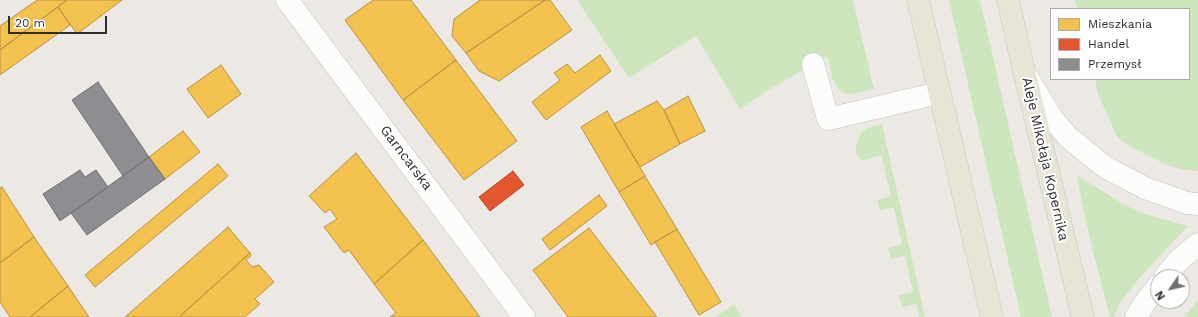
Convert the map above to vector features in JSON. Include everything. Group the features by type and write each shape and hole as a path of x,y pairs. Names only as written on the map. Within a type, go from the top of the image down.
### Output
{"main road":[{"path":"918,0 992,317"},
{"name":"Aleje Mikołaja Kopernika","path":"1008,0 1083,317"}],"street":[{"name":"Garncarska","path":"288,0 524,317"},
{"path":"813,64 828,119 939,92"},
{"path":"1024,72 1052,118 1068,137 1104,167 1144,188 1187,203 1198,204"},
{"path":"1172,269 1178,261 1198,244"},
{"path":"1136,317 1150,296"}],"green space":[{"path":"577,0 853,0 874,89 851,94 846,94 841,91 833,80 827,56 767,91 740,109 696,36 629,78"},
{"path":"949,0 980,0 1052,317 1021,317"},
{"path":"1075,0 1198,0 1198,171 1181,169 1167,165 1131,147 1117,137 1098,94 1095,80 1190,80 1190,8 1077,8"},
{"path":"882,124 925,317 919,317 916,304 902,307 899,295 913,292 905,255 891,259 888,248 902,244 894,207 880,210 877,200 891,196 881,155 862,161 856,152 856,146 861,133 868,128"},
{"path":"1077,175 1123,204 1145,214 1188,226 1142,275 1120,303 1114,317 1110,317 1092,248"},
{"path":"1198,300 1198,317 1184,317 1194,305"},
{"path":"734,304 742,317 716,317"}],"building: Mieszkania":[{"path":"37,0 67,0 0,50 0,26"},
{"path":"67,0 122,0 77,34 58,7"},
{"path":"373,0 411,0 456,60 403,100 345,20"},
{"path":"480,0 545,0 466,53 452,36 454,19"},
{"path":"545,0 550,0 572,30 499,81 479,71 466,53"},
{"path":"58,7 70,25 0,75 0,50"},
{"path":"600,55 611,71 546,120 532,102 560,80 554,73 567,64 575,73"},
{"path":"456,60 517,141 464,180 403,100"},
{"path":"221,65 241,94 208,118 187,89"},
{"path":"688,96 705,131 680,144 664,110"},
{"path":"657,101 664,110 680,144 640,167 614,124"},
{"path":"607,111 645,176 619,192 581,127"},
{"path":"183,131 200,152 165,179 149,157"},
{"path":"356,153 423,240 374,284 349,250 344,253 324,227 337,219 330,209 325,213 309,196"},
{"path":"218,164 228,176 95,287 85,275"},
{"path":"645,176 677,229 651,245 619,192"},
{"path":"2,187 34,237 0,263 0,188"},
{"path":"599,195 607,206 550,250 542,239"},
{"path":"228,227 250,253 179,317 125,317"},
{"path":"589,228 657,317 568,317 533,270"},
{"path":"677,229 721,302 699,315 655,242"},
{"path":"34,237 68,286 30,317 10,317 0,302 0,263"},
{"path":"423,240 480,317 390,317 396,313 374,284"},
{"path":"250,253 251,256 246,260 252,267 259,265 274,282 255,299 260,304 245,317 179,317"},
{"path":"68,286 89,317 30,317"}],"building: Handel":[{"path":"513,171 524,185 490,211 479,197"}],"building: Przemysł":[{"path":"98,82 149,157 123,176 72,100"},
{"path":"149,157 165,179 87,235 71,213"},
{"path":"80,170 85,177 96,170 108,187 60,221 43,194"}]}
